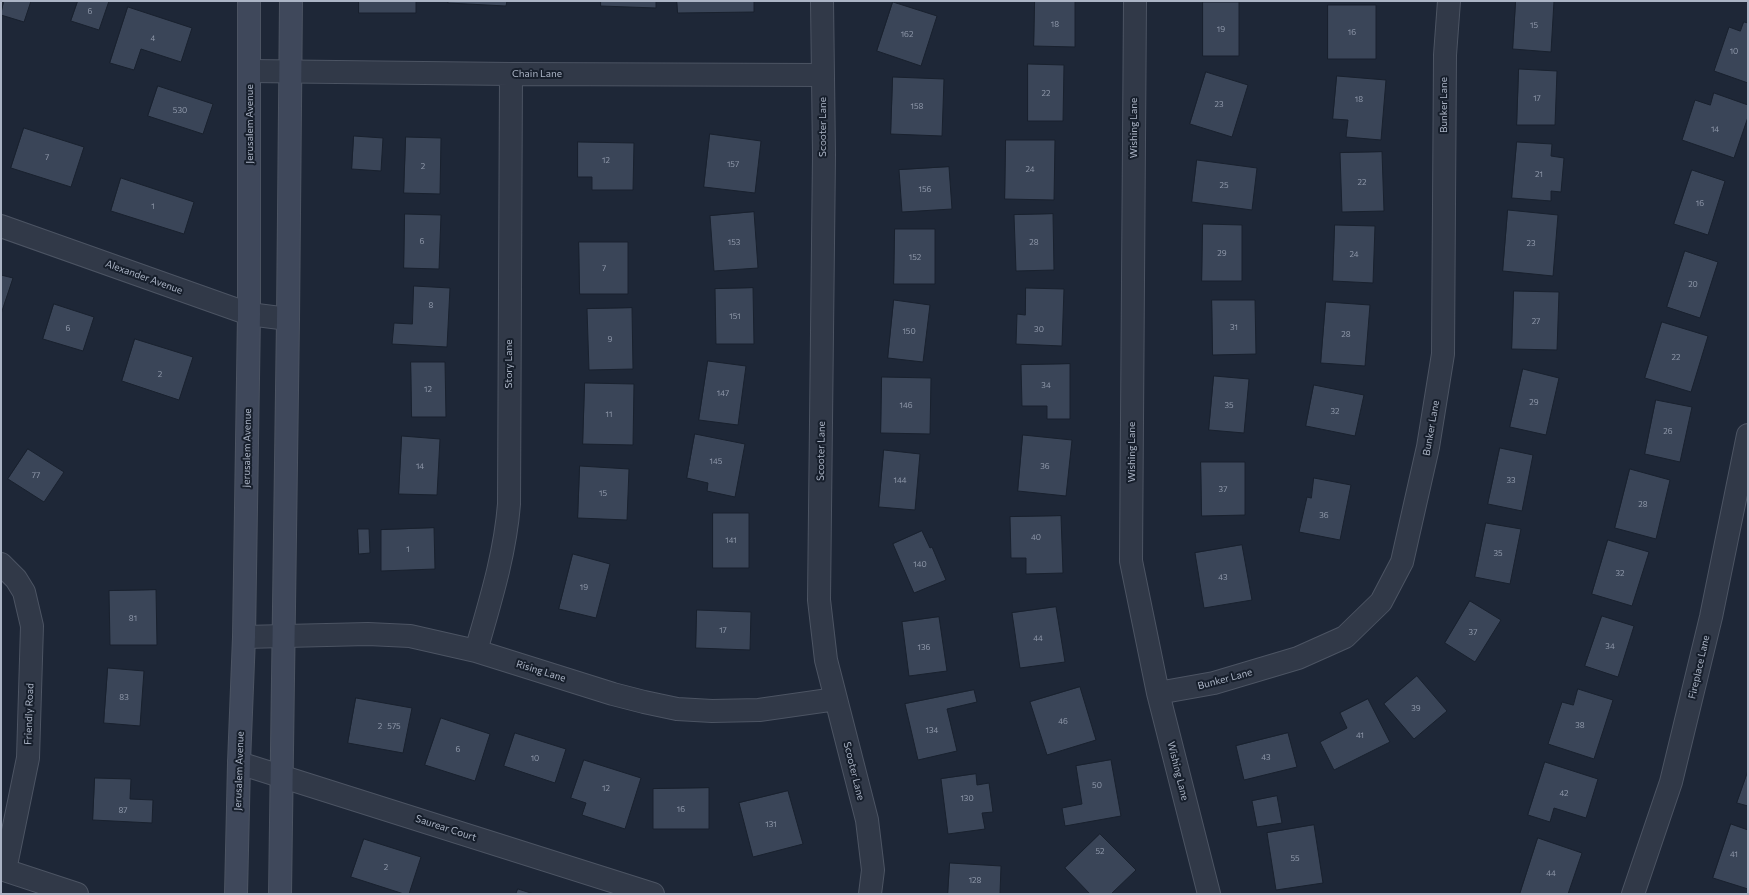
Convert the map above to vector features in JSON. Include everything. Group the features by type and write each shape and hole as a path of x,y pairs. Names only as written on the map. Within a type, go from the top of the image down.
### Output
{"main road":[{"name":"Jerusalem Avenue","path":"236,894 244,637 249,314 249,1"},
{"path":"280,894 291,1"}],"street":[{"name":"Scooter Lane","path":"822,1 824,155 819,600 826,660 867,820 873,870 870,894"},
{"name":"Wishing Lane","path":"1135,1 1131,561 1158,693 1209,894"},
{"name":"Bunker Lane","path":"1158,693 1214,684 1298,658 1345,637 1380,602 1402,562 1428,447 1443,354 1445,55 1448,1"},
{"name":"Chain Lane","path":"250,70 511,74 823,75"},
{"name":"Story Lane","path":"476,650 500,564 506,532 508,504 511,74"},
{"name":"Alexander Avenue","path":"1,226 249,314 288,319"},
{"name":"Fireplace Lane","path":"1633,894 1671,782 1710,617 1748,435"},
{"name":"Friendly Road","path":"1,564 16,579 24,592 32,626 28,758 3,870"},
{"name":"Rising Lane","path":"244,637 368,634 410,636 476,650 613,694 677,709 712,711 759,710 836,699"},
{"name":"Saurear Court","path":"239,763 653,894"},
{"path":"3,870 76,894"}],"building":[{"path":"4,1 31,1 24,22 1,15"},
{"path":"78,1 109,1 99,30 71,21"},
{"path":"359,1 416,1 416,13 359,13"},
{"path":"449,1 507,1 506,6 448,3"},
{"path":"601,1 656,1 656,8 601,6"},
{"path":"677,1 754,1 754,12 678,13"},
{"path":"1035,1 1075,1 1075,47 1034,46"},
{"path":"1516,1 1554,1 1551,52 1513,49"},
{"path":"893,2 937,16 921,66 877,51"},
{"path":"1203,2 1239,2 1239,56 1203,56"},
{"path":"1328,5 1376,5 1376,59 1328,59"},
{"path":"128,7 192,28 181,62 141,49 134,70 110,63"},
{"path":"1744,22 1748,23 1748,83 1714,71 1729,27 1740,31"},
{"path":"1028,64 1064,65 1063,121 1028,121"},
{"path":"1519,69 1557,71 1555,125 1517,125"},
{"path":"1206,72 1248,85 1232,137 1190,124"},
{"path":"1337,76 1386,80 1381,140 1346,137 1348,120 1333,119"},
{"path":"893,77 944,79 942,136 891,134"},
{"path":"158,86 213,104 203,134 148,116"},
{"path":"1714,93 1748,105 1748,117 1734,158 1682,140 1695,100 1710,105"},
{"path":"24,128 84,147 71,187 11,168"},
{"path":"710,134 761,141 755,193 704,187"},
{"path":"354,136 383,138 381,171 352,169"},
{"path":"406,137 441,138 440,194 404,193"},
{"path":"1006,140 1055,140 1054,200 1005,199"},
{"path":"578,142 634,143 633,190 592,190 592,177 578,177"},
{"path":"1517,142 1552,144 1551,156 1564,158 1561,192 1551,191 1551,201 1512,198"},
{"path":"1382,152 1384,211 1342,212 1340,153"},
{"path":"1197,160 1257,168 1252,210 1192,202"},
{"path":"949,167 952,209 902,212 899,170"},
{"path":"1692,170 1725,181 1708,235 1674,224"},
{"path":"121,178 194,202 184,234 111,211"},
{"path":"1508,210 1558,215 1553,276 1503,271"},
{"path":"754,212 758,268 714,271 710,216"},
{"path":"405,214 441,215 439,269 404,268"},
{"path":"1053,214 1054,270 1016,271 1014,215"},
{"path":"1203,224 1242,225 1242,281 1202,281"},
{"path":"1335,225 1375,226 1373,283 1333,281"},
{"path":"895,229 935,229 935,284 894,284"},
{"path":"579,242 628,242 628,294 580,294"},
{"path":"1685,251 1718,262 1700,318 1667,307"},
{"path":"1,275 13,278 1,314"},
{"path":"414,286 450,288 447,347 392,344 394,323 412,324"},
{"path":"753,288 754,344 716,344 715,289"},
{"path":"1026,288 1064,289 1062,346 1016,344 1017,314 1025,315"},
{"path":"1514,291 1559,292 1557,350 1512,349"},
{"path":"894,300 930,305 923,362 888,358"},
{"path":"1212,300 1255,300 1256,354 1213,355"},
{"path":"1326,302 1370,305 1365,366 1321,363"},
{"path":"54,304 94,317 83,351 43,339"},
{"path":"632,308 633,369 589,370 587,309"},
{"path":"1662,322 1708,336 1691,392 1645,378"},
{"path":"135,339 193,357 179,400 122,381"},
{"path":"708,361 746,366 738,425 699,420"},
{"path":"411,362 445,362 446,417 412,417"},
{"path":"1070,364 1070,419 1047,419 1047,406 1022,406 1021,365"},
{"path":"1523,369 1559,378 1546,435 1510,427"},
{"path":"1214,376 1249,379 1244,433 1209,430"},
{"path":"882,377 931,378 930,434 881,433"},
{"path":"585,383 634,384 633,445 583,444"},
{"path":"1314,385 1364,395 1355,436 1306,426"},
{"path":"1656,400 1692,407 1680,462 1645,454"},
{"path":"695,434 745,444 735,497 707,491 708,483 687,478"},
{"path":"1023,435 1072,440 1066,496 1018,491"},
{"path":"402,436 440,439 437,495 399,494"},
{"path":"1500,448 1533,455 1522,511 1488,504"},
{"path":"28,449 64,472 44,502 8,479"},
{"path":"884,450 920,454 915,510 879,507"},
{"path":"1201,462 1245,462 1245,515 1202,516"},
{"path":"580,466 629,469 627,520 578,518"},
{"path":"1630,469 1670,480 1656,539 1615,528"},
{"path":"1314,478 1351,485 1340,540 1299,532 1307,497 1311,498"},
{"path":"713,513 749,513 749,568 713,568"},
{"path":"1061,516 1063,573 1026,574 1026,558 1011,558 1010,517"},
{"path":"1486,523 1521,529 1510,584 1475,577"},
{"path":"434,528 435,569 381,571 381,530"},
{"path":"358,529 369,529 370,553 359,554"},
{"path":"922,531 930,548 932,547 946,580 914,593 893,544"},
{"path":"1608,540 1649,552 1632,606 1592,594"},
{"path":"1242,545 1252,600 1204,608 1195,553"},
{"path":"573,554 610,564 596,618 559,609"},
{"path":"156,590 157,645 110,645 109,591"},
{"path":"1470,601 1501,620 1475,662 1445,643"},
{"path":"1056,607 1065,662 1020,668 1012,613"},
{"path":"697,610 751,612 750,650 696,648"},
{"path":"1602,616 1634,626 1618,677 1585,666"},
{"path":"939,617 947,671 909,676 902,622"},
{"path":"108,668 144,671 140,726 104,723"},
{"path":"1417,676 1447,711 1414,739 1384,704"},
{"path":"1080,687 1096,740 1047,755 1030,702"},
{"path":"1578,689 1613,700 1594,759 1548,744 1562,702 1573,705"},
{"path":"974,690 977,702 947,709 957,751 918,760 905,704"},
{"path":"356,698 412,708 403,753 348,743"},
{"path":"1368,699 1390,742 1334,770 1320,742 1347,728 1340,713"},
{"path":"441,718 490,734 475,781 425,765"},
{"path":"515,733 566,749 555,783 504,766"},
{"path":"1288,733 1297,767 1244,780 1236,746"},
{"path":"584,760 641,778 625,829 582,815 586,803 571,798"},
{"path":"1111,760 1121,816 1065,826 1062,808 1082,804 1076,766"},
{"path":"1545,762 1598,779 1586,818 1554,808 1550,822 1528,815"},
{"path":"1748,771 1748,806 1737,803"},
{"path":"976,774 977,785 989,783 993,812 982,813 985,829 948,834 941,779"},
{"path":"95,778 131,779 130,799 153,800 152,823 93,820"},
{"path":"709,788 709,829 653,829 653,789"},
{"path":"788,791 803,844 753,857 739,803"},
{"path":"1277,796 1282,823 1257,827 1252,801"},
{"path":"1731,824 1748,830 1748,889 1713,878"},
{"path":"1314,825 1323,883 1276,890 1267,833"},
{"path":"1100,834 1136,870 1111,894 1090,894 1065,868"},
{"path":"1538,838 1582,853 1568,894 1520,894"},
{"path":"364,839 421,857 409,894 404,894 351,877"},
{"path":"950,863 1001,866 1000,894 948,894"},
{"path":"518,889 534,894 516,894"}]}
